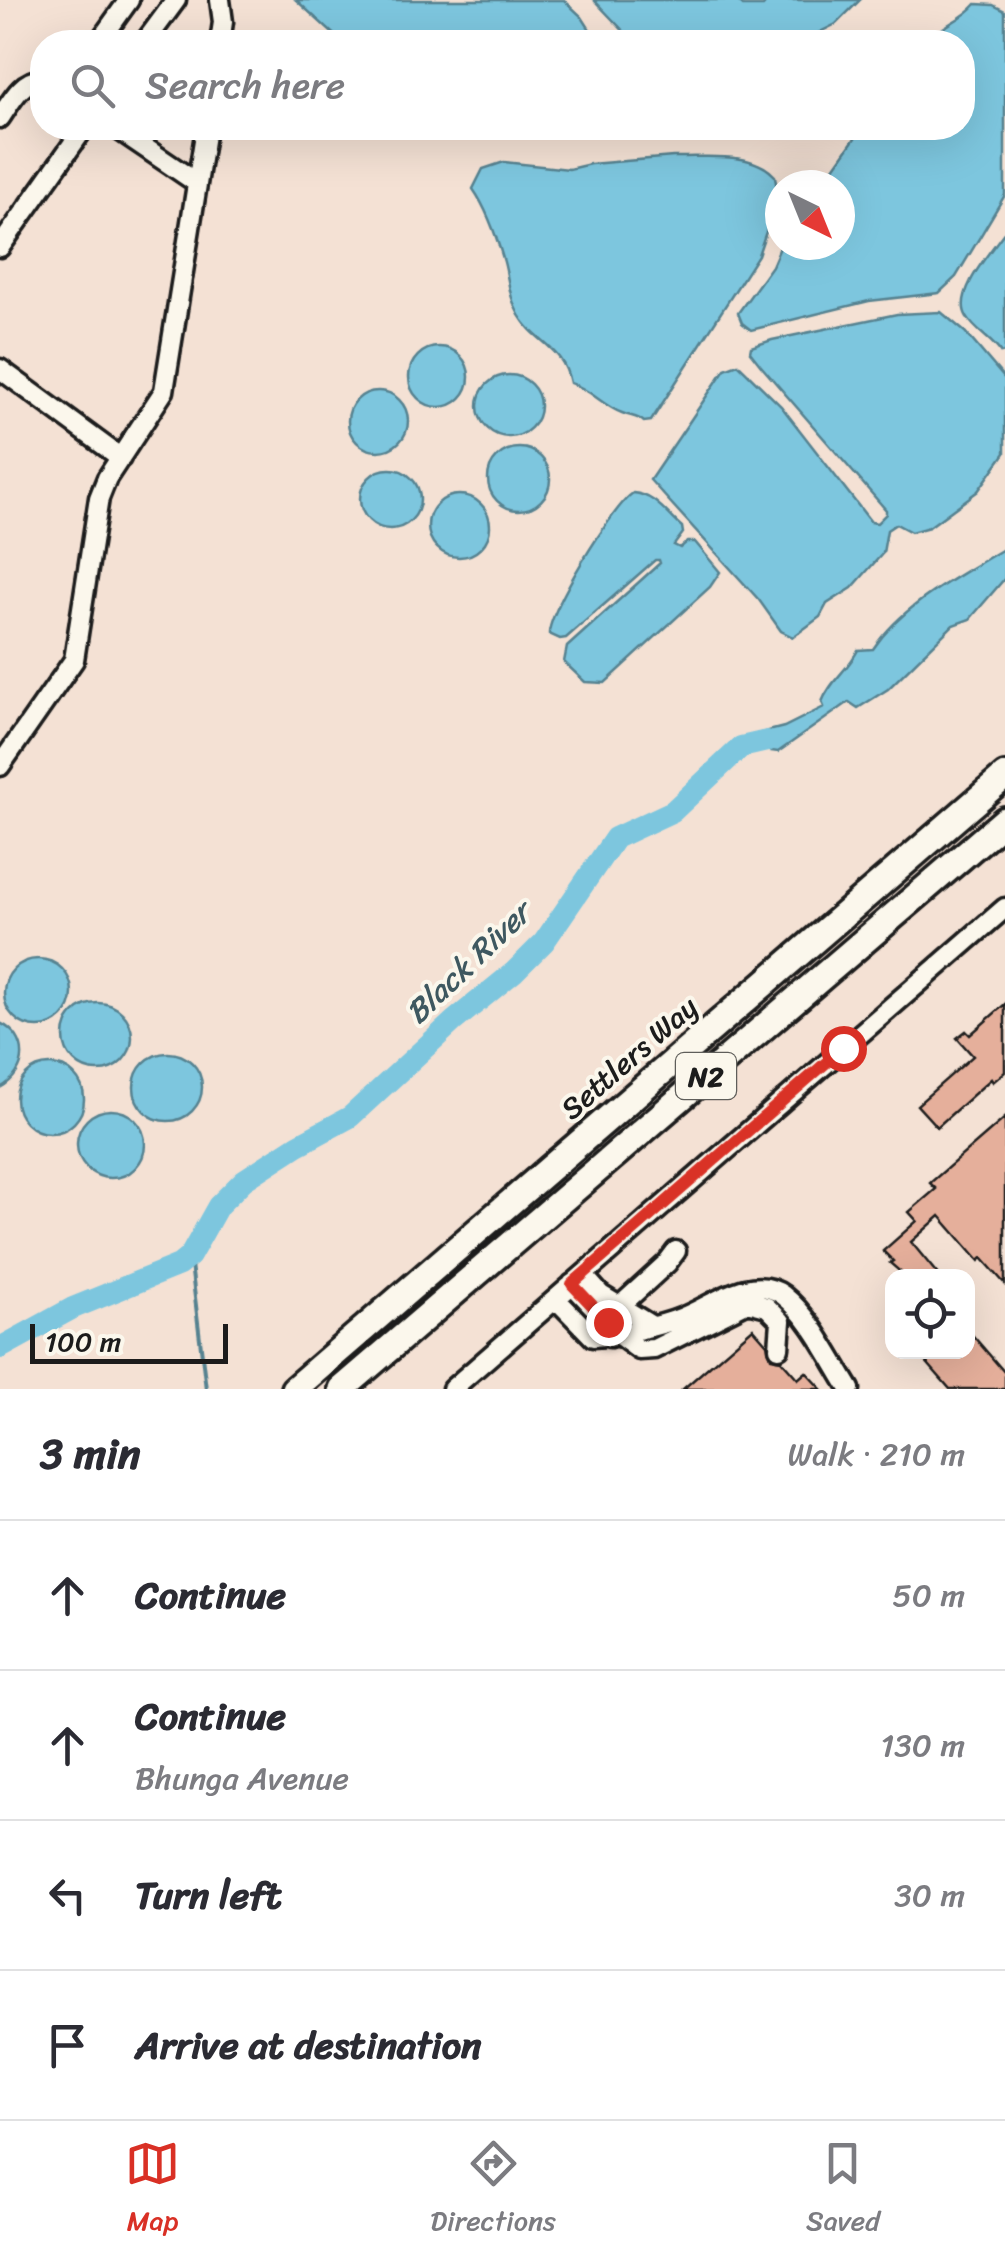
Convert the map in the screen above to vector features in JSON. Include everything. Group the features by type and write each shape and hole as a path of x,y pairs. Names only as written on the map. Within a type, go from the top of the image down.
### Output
{"highway":[{"path":"974,804 1005,768"},
{"name":"Settlers Way","path":"294,1389 1005,776"},
{"name":"N2","path":"342,1389 1005,820"}],"lane":[{"path":"108,30 129,0"},
{"path":"154,30 176,0"},
{"path":"220,0 222,30"},
{"path":"0,118 30,82"},
{"path":"0,248 76,140"},
{"path":"134,140 197,182"},
{"path":"0,766 74,660 99,498 164,391 204,140"},
{"path":"0,369 121,458"},
{"path":"452,1389 1005,908"},
{"path":"620,1306 676,1250"},
{"path":"577,1280 652,1326"},
{"path":"577,1280 613,1335 639,1350 654,1349 748,1302 767,1307 781,1321 779,1348"},
{"path":"556,1299 593,1338 680,1318 734,1292 768,1288 792,1303 850,1389"}],"water":[{"path":"296,0 564,0 590,30 329,30"},
{"path":"594,0 737,0 743,6 763,6 768,0 860,0 836,24 824,30 623,30"},
{"path":"976,4 993,5 1005,11 1005,195 956,277 939,293 869,301 751,330 738,313 775,260 855,260 855,170 833,170 854,140 975,140 975,30 941,30"},
{"path":"727,157 754,162 768,170 765,235 758,255 651,421 644,422 615,410 570,383 555,353 519,315 491,224 473,189 483,169 504,162 569,169 590,164"},
{"path":"1005,231 1005,352 1001,353 970,322 964,307 976,272"},
{"path":"941,312 965,332 1005,379 1005,453 978,491 929,527 911,532 896,524 887,530 883,553 852,588 827,604 820,617 793,637 781,631 759,600 650,480 725,369 738,364 781,406 871,522 877,523 886,510 761,366 750,352 751,347 897,314"},
{"path":"439,347 460,356 469,377 460,398 439,407 418,398 409,377 418,356"},
{"path":"509,375 531,384 540,406 531,428 509,437 487,428 478,406 487,384"},
{"path":"378,391 399,400 408,421 399,442 378,451 357,442 348,421 357,400"},
{"path":"519,448 541,457 550,479 541,501 519,510 497,501 488,479 497,457"},
{"path":"390,469 411,478 420,499 411,520 390,529 369,520 360,499 369,478"},
{"path":"633,493 654,501 682,527 683,533 674,545 680,548 695,542 720,572 710,587 605,683 585,682 564,662 567,647 659,560 566,638 549,634 552,622 597,538"},
{"path":"459,495 481,504 490,526 481,548 459,557 437,548 428,526 437,504"},
{"path":"1005,548 1005,578 970,619 953,625 888,689 858,708 849,702 778,752 741,747 745,737 784,727 824,707 825,695 858,650 873,649 916,604"},
{"path":"38,959 51,961 62,969 70,980 70,1006 62,1017 51,1025 38,1027 25,1025 14,1017 6,1006 4,993 6,980 14,969 25,961"},
{"path":"98,1003 111,1005 122,1013 130,1024 130,1050 122,1061 111,1069 98,1071 85,1069 74,1061 66,1050 64,1037 66,1024 74,1013 85,1005"},
{"path":"0,1023 17,1037 22,1055 16,1073 0,1088"},
{"path":"168,1053 181,1055 192,1063 200,1074 200,1100 192,1111 181,1119 168,1121 155,1119 144,1111 136,1100 134,1087 136,1074 144,1063 155,1055"},
{"path":"50,1065 63,1067 74,1075 82,1086 82,1112 74,1123 63,1131 50,1133 37,1131 26,1123 18,1112 16,1099 18,1086 26,1075 37,1067"},
{"path":"111,1110 124,1112 135,1120 143,1131 143,1157 135,1168 124,1176 111,1178 98,1176 87,1168 79,1157 77,1144 79,1131 87,1120 98,1112"}],"building":[{"path":"1005,1004 1005,1072 993,1082 991,1079 937,1127 917,1105 973,1056 957,1038 966,1031 970,1035"},
{"path":"1005,1118 1005,1284 940,1216 911,1242 933,1269 897,1269 890,1263 893,1261 883,1251 917,1221 909,1212 936,1189 930,1183"},
{"path":"753,1328 767,1344 771,1358 781,1360 798,1379 806,1372 822,1389 683,1389"},
{"path":"975,1338 1005,1373 1005,1389 950,1389 924,1359 975,1359"}],"waterway":[{"name":"Black River","path":"0,1348 73,1308 179,1265 190,1256 218,1206 244,1180 350,1117 454,1021 514,972 544,942 615,838 673,811 741,747 767,741"},
{"path":"190,1256 206,1389"}],"route":[{"path":"608,1322 572,1284 843,1048"}]}
